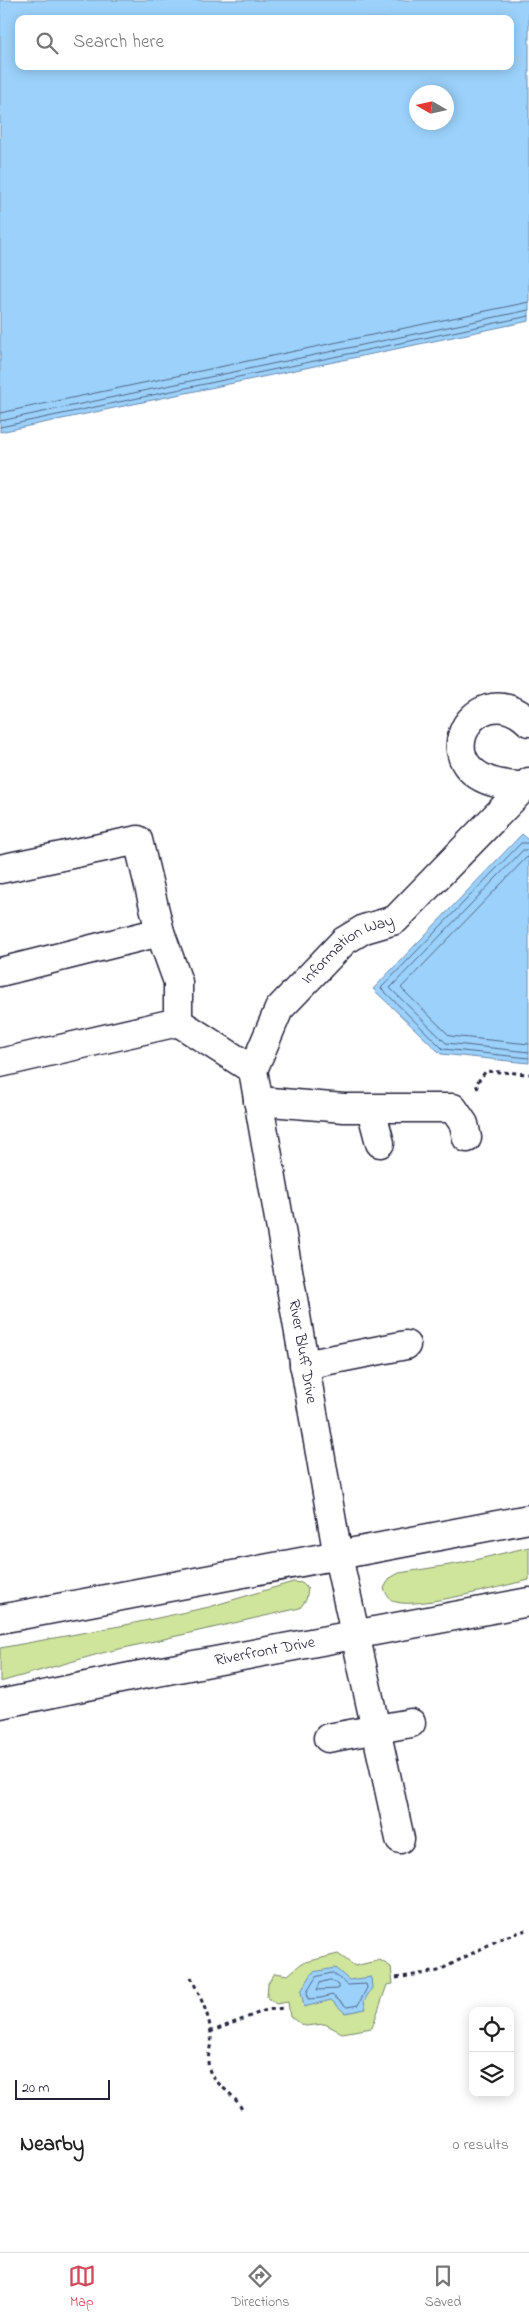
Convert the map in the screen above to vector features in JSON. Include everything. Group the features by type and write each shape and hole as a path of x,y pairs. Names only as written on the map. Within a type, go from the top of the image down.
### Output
{"street":[{"path":"527,784 508,786 484,781 474,774 464,758 461,739 465,727 473,717 483,710 496,706 509,708 520,713 529,722"},
{"name":"Information Way","path":"253,1070 279,1009 318,968 344,941 364,929 395,920 527,784"},
{"path":"0,869 138,840 160,932 178,982 178,1022"},
{"path":"0,972 160,932"},
{"path":"0,1063 178,1022 253,1070"},
{"name":"River Bluff Drive","path":"253,1070 338,1556 400,1839"},
{"path":"258,1101 371,1109 453,1108 464,1124 467,1138"},
{"path":"371,1109 380,1143"},
{"path":"304,1365 406,1346"},
{"path":"0,1619 529,1519"},
{"name":"Riverfront Drive","path":"0,1704 130,1677 529,1602"},
{"path":"328,1738 411,1722"}],"path":[{"path":"478,1089 476,1084 486,1071 529,1074"},
{"path":"396,1978 438,1971 502,1938 529,1929"},
{"path":"191,1977 204,2006 210,2032 207,2061 211,2074 232,2094 243,2112"},
{"path":"210,2032 266,2010 285,2008"}],"green space":[{"path":"529,1547 529,1580 441,1600 407,1603 391,1600 384,1588 390,1578 399,1573 462,1563"},
{"path":"293,1582 302,1583 308,1589 306,1600 300,1608 102,1653 0,1682 0,1648 209,1607"},
{"path":"338,1954 355,1966 380,1960 391,1967 393,1984 387,1985 372,2028 342,2033 325,2024 305,2026 290,2017 288,2002 276,2004 267,1997 268,1983 275,1973 288,1975 302,1963"}],"water":[{"path":"0,0 529,0 529,321 0,432"},
{"path":"522,834 529,840 529,1063 441,1054 373,989"},
{"path":"335,1968 349,1980 371,1977 372,1988 364,2001 366,2009 345,2013 331,2000 304,2007 301,1991 313,1972"}]}
